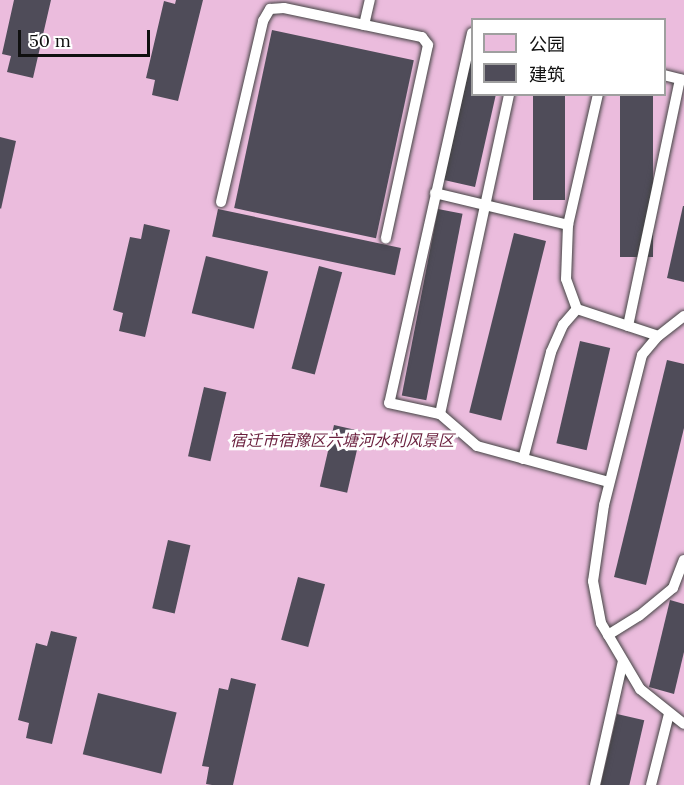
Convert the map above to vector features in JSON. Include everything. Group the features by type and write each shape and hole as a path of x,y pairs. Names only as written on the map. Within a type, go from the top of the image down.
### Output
{"lane":[{"path":"364,25 370,0"},
{"path":"221,202 265,15 270,9 284,8 422,37 428,45 386,238"},
{"path":"471,37 389,403 440,414 477,446 609,482"},
{"path":"628,326 682,79 666,75"},
{"path":"440,414 509,96"},
{"path":"577,309 566,279 568,225 598,96"},
{"path":"435,193 568,225"},
{"path":"577,309 658,336"},
{"path":"523,459 550,352 563,325 577,309"},
{"path":"684,316 658,336 642,355 604,505 593,582 601,623 640,689 684,724"},
{"path":"608,635 639,616 673,588 684,560"},
{"path":"595,785 623,661"},
{"path":"651,785 669,714"}],"green space":[{"name":"宿迁市宿豫区六塘河水利风景区","path":"0,0 684,0 684,785 0,785"}],"building":[{"path":"14,0 51,0 33,78 7,72 11,56 2,54"},
{"path":"176,0 203,0 178,101 152,95 155,80 146,78 164,1 175,4"},
{"path":"272,30 414,60 376,238 234,208"},
{"path":"471,60 471,96 496,96 475,187 444,180"},
{"path":"533,96 565,96 565,200 533,200"},
{"path":"620,96 653,96 653,257 620,257"},
{"path":"0,137 16,141 1,209 0,208"},
{"path":"684,206 684,282 667,278"},
{"path":"218,209 401,248 395,275 212,236"},
{"path":"438,209 463,214 426,400 402,396"},
{"path":"144,224 170,230 145,337 119,331 123,313 113,310 130,237 141,239"},
{"path":"514,233 546,241 501,420 469,413"},
{"path":"206,256 268,271 254,329 192,313"},
{"path":"319,266 342,272 315,375 292,368"},
{"path":"580,341 610,348 587,450 556,443"},
{"path":"667,360 684,364 684,428 646,585 614,577"},
{"path":"204,387 226,392 210,461 188,456"},
{"path":"334,425 361,431 347,493 320,486"},
{"path":"168,540 190,545 175,613 152,608"},
{"path":"298,577 325,584 308,647 281,640"},
{"path":"670,600 684,604 684,652 674,694 649,687"},
{"path":"51,631 77,637 52,744 26,738 29,723 18,720 36,643 47,646"},
{"path":"231,678 256,684 233,785 206,784 209,767 202,766 219,688 228,690"},
{"path":"98,693 177,713 161,774 83,754"},
{"path":"617,714 644,720 629,785 601,785"}]}
